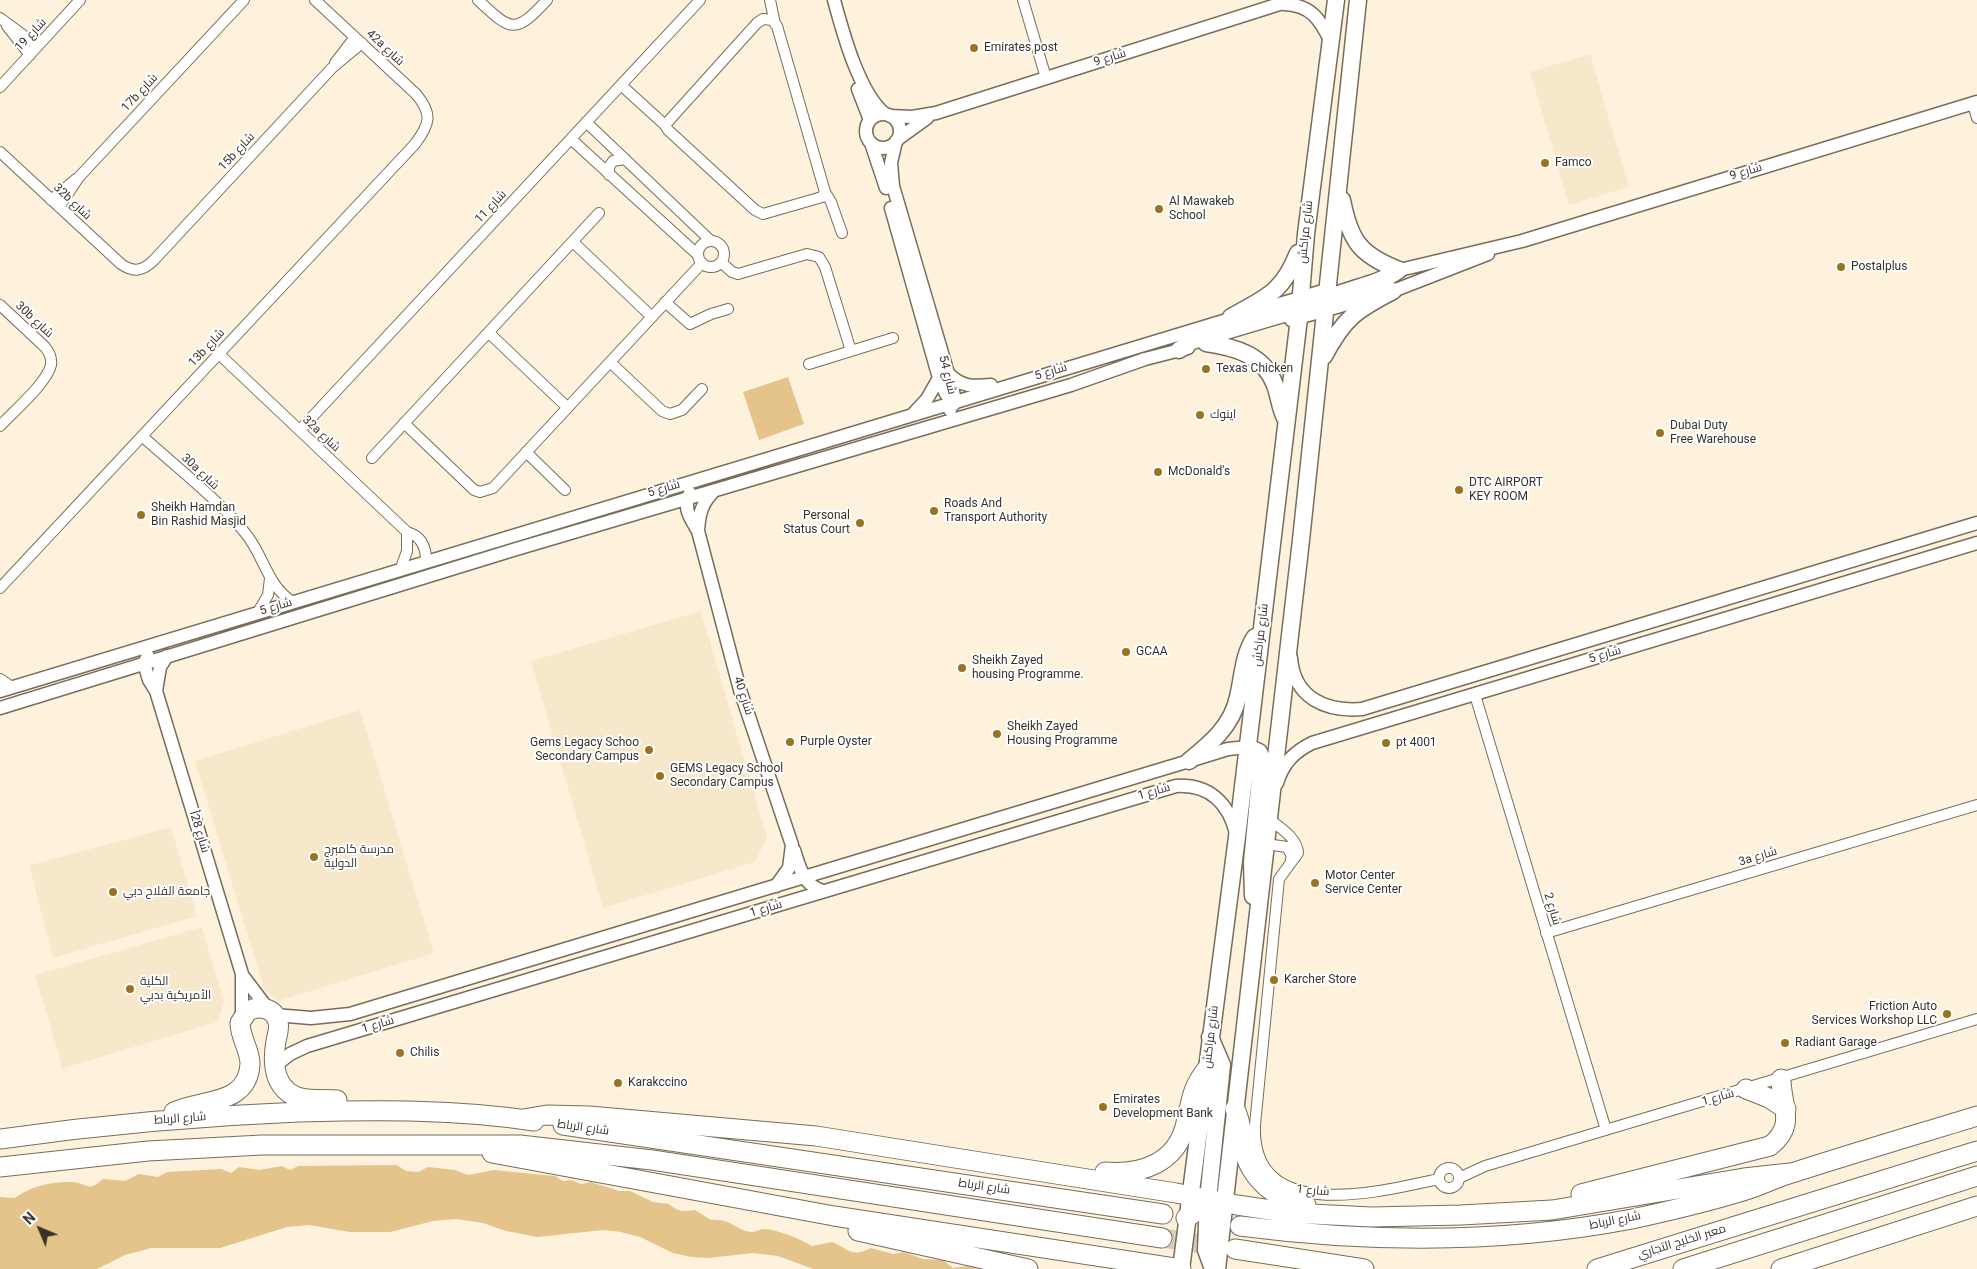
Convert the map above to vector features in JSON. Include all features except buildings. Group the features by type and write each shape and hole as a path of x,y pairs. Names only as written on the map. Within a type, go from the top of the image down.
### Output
{"highway":[{"path":"166,1119 174,1112 190,1105 224,1099 232,1095 244,1084 250,1064 246,1044 240,1029 242,1018 254,1008 271,1012 278,1022 275,1066 280,1084 295,1096 341,1100 358,1110"},
{"path":"1067,1177 1095,1172 1138,1172 1164,1160 1180,1140 1194,1088 1206,1070"},
{"path":"1504,1212 1634,1182 1763,1149 1780,1136 1786,1123 1786,1109 1781,1078"},
{"path":"1746,1089 1770,1098 1786,1109"},
{"path":"1235,1109 1242,1122 1242,1140 1247,1160 1257,1178 1271,1192 1298,1204 1371,1217"},
{"name":"شارع الرباط","path":"0,1139 166,1119 358,1110 440,1111 523,1119 1163,1214"},
{"path":"523,1119 547,1116 589,1116 816,1136 937,1154 1067,1177 1203,1205 1291,1213 1371,1217 1422,1217 1552,1210 1739,1179 1790,1174"},
{"name":"شارع الرباط","path":"1240,1226 1330,1237 1436,1240 1535,1234 1584,1227 1660,1212 1742,1192 1790,1174 1977,1116"},
{"path":"444,1144 834,1216 1181,1269"},
{"name":"شارع الرباط","path":"0,1168 148,1150 262,1145 520,1145 600,1153 1162,1238"},
{"name":"معبر الخليج التجاري","path":"1596,1269 1977,1151"},
{"path":"0,1174 57,1161"},
{"name":"معبر الخليج التجاري","path":"1683,1269 1977,1176"},
{"path":"1781,1269 1801,1265 1977,1206"},
{"path":"834,1216 844,1224 868,1234 1028,1269"},
{"path":"1235,1249 1364,1269"}],"main road":[{"name":"شارع مراكش","path":"1181,1269 1235,1109 1318,367 1306,234 1336,0"},
{"name":"شارع مراكش","path":"1217,1269 1203,1205 1206,1070 1238,837 1261,629 1287,422 1339,183 1358,0"},
{"path":"1313,417 1306,390 1319,197 1314,168"},
{"path":"1339,183 1348,226 1353,238 1368,255 1400,270"},
{"path":"1231,317 1270,295 1283,283 1292,269 1306,234"},
{"path":"1179,350 1192,341 1313,304 1384,279 1400,270"},
{"path":"1318,367 1334,337 1345,322 1364,306 1393,291"},
{"path":"1206,343 1242,350 1258,361 1275,385 1287,422"},
{"path":"1189,760 1214,740 1228,722 1238,698 1248,650 1261,629"},
{"path":"1248,747 1259,752 1262,759 1251,875 1258,915"},
{"path":"1201,1269 1203,1205 1222,1070 1221,1060 1210,1037"},
{"path":"1203,1205 1206,1250 1213,1269"}],"street":[{"name":"شارع 19","path":"0,87 80,0"},
{"name":"17b شارع","path":"55,203 244,0"},
{"name":"42a شارع","path":"315,0 416,94 427,110 428,122"},
{"path":"478,0 503,22 519,25 526,22 547,0"},
{"name":"شارع 11","path":"300,430 700,0"},
{"path":"665,125 666,121 712,71 763,19 767,8 765,0"},
{"path":"770,0 775,24 825,192 831,202 842,233"},
{"path":"834,0 849,52 870,98 888,115 899,128 897,140 882,148 871,143 866,130 870,120 877,116 888,115"},
{"path":"1023,0 1046,78"},
{"name":"شارع 9","path":"888,115 912,117 936,113 1288,2 1311,11 1319,19 1331,42"},
{"path":"763,19 768,19 775,24"},
{"path":"3,20 38,46"},
{"path":"3,20 30,55"},
{"name":"15b شارع","path":"128,269 142,269 154,260 358,40"},
{"path":"849,52 851,68 870,120"},
{"path":"621,85 757,212 763,214 819,198 825,192"},
{"path":"1975,103 1977,118"},
{"name":"شارع 9","path":"1400,270 1516,242 1975,103"},
{"name":"شارع 9","path":"897,140 915,125 936,113"},
{"name":"13b شارع","path":"0,588 415,144 428,122"},
{"path":"571,139 700,259 710,267 721,262 724,254 722,246 711,240 586,122"},
{"name":"شارع 54","path":"897,140 891,163 893,186 944,376 946,394 953,403"},
{"name":"شارع 54","path":"871,143 885,182 909,277 944,376"},
{"name":"32b شارع","path":"0,152 128,269"},
{"path":"610,175 609,167 614,161 625,159"},
{"path":"372,458 599,213"},
{"path":"404,423 469,486 480,492 493,488 652,317 700,259 703,243 711,240"},
{"path":"573,242 652,317"},
{"name":"شارع 9","path":"1313,304 1393,291 1516,242"},
{"path":"721,262 732,272 738,274 807,254 819,257 825,267 851,351"},
{"path":"665,302 690,324 711,314 728,309"},
{"name":"شارع 5","path":"6,689 426,560 953,403 1231,317 1313,304"},
{"name":"شارع 5","path":"0,708 513,550 686,501 970,416 1206,343 1313,304"},
{"name":"30b شارع","path":"0,305 50,353 51,363 49,372 0,426"},
{"path":"488,332 567,407"},
{"path":"809,364 893,338"},
{"name":"32a شارع","path":"219,354 407,532 420,540 426,553 426,560"},
{"path":"610,362 662,411 670,414 682,410 702,389"},
{"path":"913,414 944,376 971,386 1003,387"},
{"path":"820,460 844,448 942,416 950,410 953,403 964,414 970,416"},
{"name":"30a شارع","path":"142,436 236,523 255,547 278,591 293,602"},
{"path":"686,501 690,493 706,482 784,458 799,448"},
{"path":"526,452 565,490"},
{"path":"698,531 700,511 705,500 714,492"},
{"name":"شارع 40","path":"686,501 690,516 698,531 729,649 792,845 790,868 776,886"},
{"name":"شارع 5","path":"1290,629 1292,667 1298,681 1318,703 1331,709 1362,709 1977,523"},
{"path":"401,568 408,550 407,532"},
{"name":"شارع 5","path":"1269,814 1281,771 1294,754 1312,743 1977,543"},
{"path":"332,607 344,596 414,573 426,560"},
{"path":"258,612 268,595 270,578"},
{"path":"144,663 151,654 226,629 233,625 238,618"},
{"path":"1542,655 1540,665 1546,673"},
{"name":"شارع 28أ","path":"156,691 160,667 167,656"},
{"name":"شارع 28أ","path":"144,663 149,680 156,691 242,974 271,1012"},
{"path":"0,679 6,689"},
{"name":"شارع 2","path":"1474,695 1606,1130"},
{"name":"شارع 1","path":"271,1012 312,1018 350,1014 1189,760 1228,749 1248,747"},
{"name":"شارع 1","path":"275,1066 298,1050 1176,786 1198,787 1219,799 1228,810 1238,837"},
{"name":"3a شارع","path":"1546,933 1977,805"},
{"name":"شارع 1","path":"1269,814 1296,844 1296,858 1279,880 1254,1139 1260,1161 1276,1180 1287,1188 1307,1193 1377,1190 1439,1179"},
{"path":"1266,844 1287,847 1292,856 1290,864"},
{"path":"792,845 804,877 815,888 823,891"},
{"path":"409,1016 408,1007 411,1004 489,980 514,965"},
{"name":"شارع 28أ","path":"242,974 242,1018"},
{"name":"شارع 1","path":"1459,1178 1485,1166 1977,1019"},
{"path":"1448,1168 1456,1170 1459,1178 1456,1185 1450,1188 1443,1186 1439,1179 1441,1172 1448,1168"}],"shaded area":[{"path":"1590,54 1629,187 1569,205 1530,72"},
{"path":"788,377 804,424 759,440 743,392"},
{"name":"Gems Legacy Schoo Secondary Campus","path":"701,611 767,838 755,862 603,908 531,661"},
{"name":"مدرسة كامبرج الدولية","path":"360,710 434,953 278,1001 264,989 195,761"},
{"name":"جامعة الفلاح دبي","path":"171,827 197,916 53,958 30,868 31,865"},
{"name":"الكلية الأمريكية بدبي","path":"202,927 224,1002 217,1022 61,1069 61,1062 35,975"},
{"path":"397,1165 406,1171 418,1172 428,1167 455,1170 468,1175 494,1170 555,1176 563,1181 571,1180 581,1184 591,1182 619,1191 630,1191 653,1202 669,1204 681,1211 695,1210 711,1220 724,1221 746,1231 754,1232 764,1229 782,1233 812,1246 832,1242 854,1252 871,1248 893,1254 904,1252 923,1259 943,1260 953,1268 967,1266 980,1269 813,1269 778,1256 753,1253 709,1258 691,1257 673,1253 640,1237 621,1232 603,1230 538,1237 506,1231 483,1223 456,1219 433,1221 390,1232 350,1232 309,1225 287,1227 220,1248 151,1248 125,1255 97,1269 0,1269 0,1197 15,1198 41,1186 77,1182 90,1187 103,1179 125,1181 139,1174 158,1177 167,1172 221,1169 231,1173 239,1167 259,1170 282,1166 290,1170 298,1166"}],"tunnel":[{"path":"1162,1238 1222,1247"}],"place":[{"name":"Emirates post","path":"974,48"},
{"name":"Famco","path":"1545,163"},
{"name":"Al Mawakeb School","path":"1159,209"},
{"name":"Postalplus","path":"1841,267"},
{"name":"Texas Chicken","path":"1206,369"},
{"name":"اينوك","path":"1200,415"},
{"name":"Dubai Duty Free Warehouse","path":"1660,433"},
{"name":"McDonald's","path":"1158,472"},
{"name":"DTC AIRPORT KEY ROOM","path":"1459,490"},
{"name":"Roads And Transport Authority","path":"934,511"},
{"name":"Sheikh Hamdan Bin Rashid Masjid","path":"141,515"},
{"name":"Personal Status Court","path":"860,523"},
{"name":"GCAA","path":"1126,652"},
{"name":"Sheikh Zayed housing Programme.","path":"962,668"},
{"name":"Sheikh Zayed Housing Programme","path":"997,734"},
{"name":"Purple Oyster","path":"790,742"},
{"name":"pt 4001","path":"1386,743"},
{"name":"Gems Legacy Schoo Secondary Campus","path":"649,750"},
{"name":"GEMS Legacy School Secondary Campus","path":"660,776"},
{"name":"مدرسة كامبرج الدولية","path":"314,857"},
{"name":"Motor Center Service Center","path":"1315,883"},
{"name":"جامعة الفلاح دبي","path":"113,892"},
{"name":"Karcher Store","path":"1274,980"},
{"name":"الكلية الأمريكية بدبي","path":"130,989"},
{"name":"Friction Auto Services Workshop LLC","path":"1947,1014"},
{"name":"Radiant Garage","path":"1785,1043"},
{"name":"Chilis","path":"400,1053"},
{"name":"Karakccino","path":"618,1083"},
{"name":"Emirates Development Bank","path":"1103,1107"}]}
